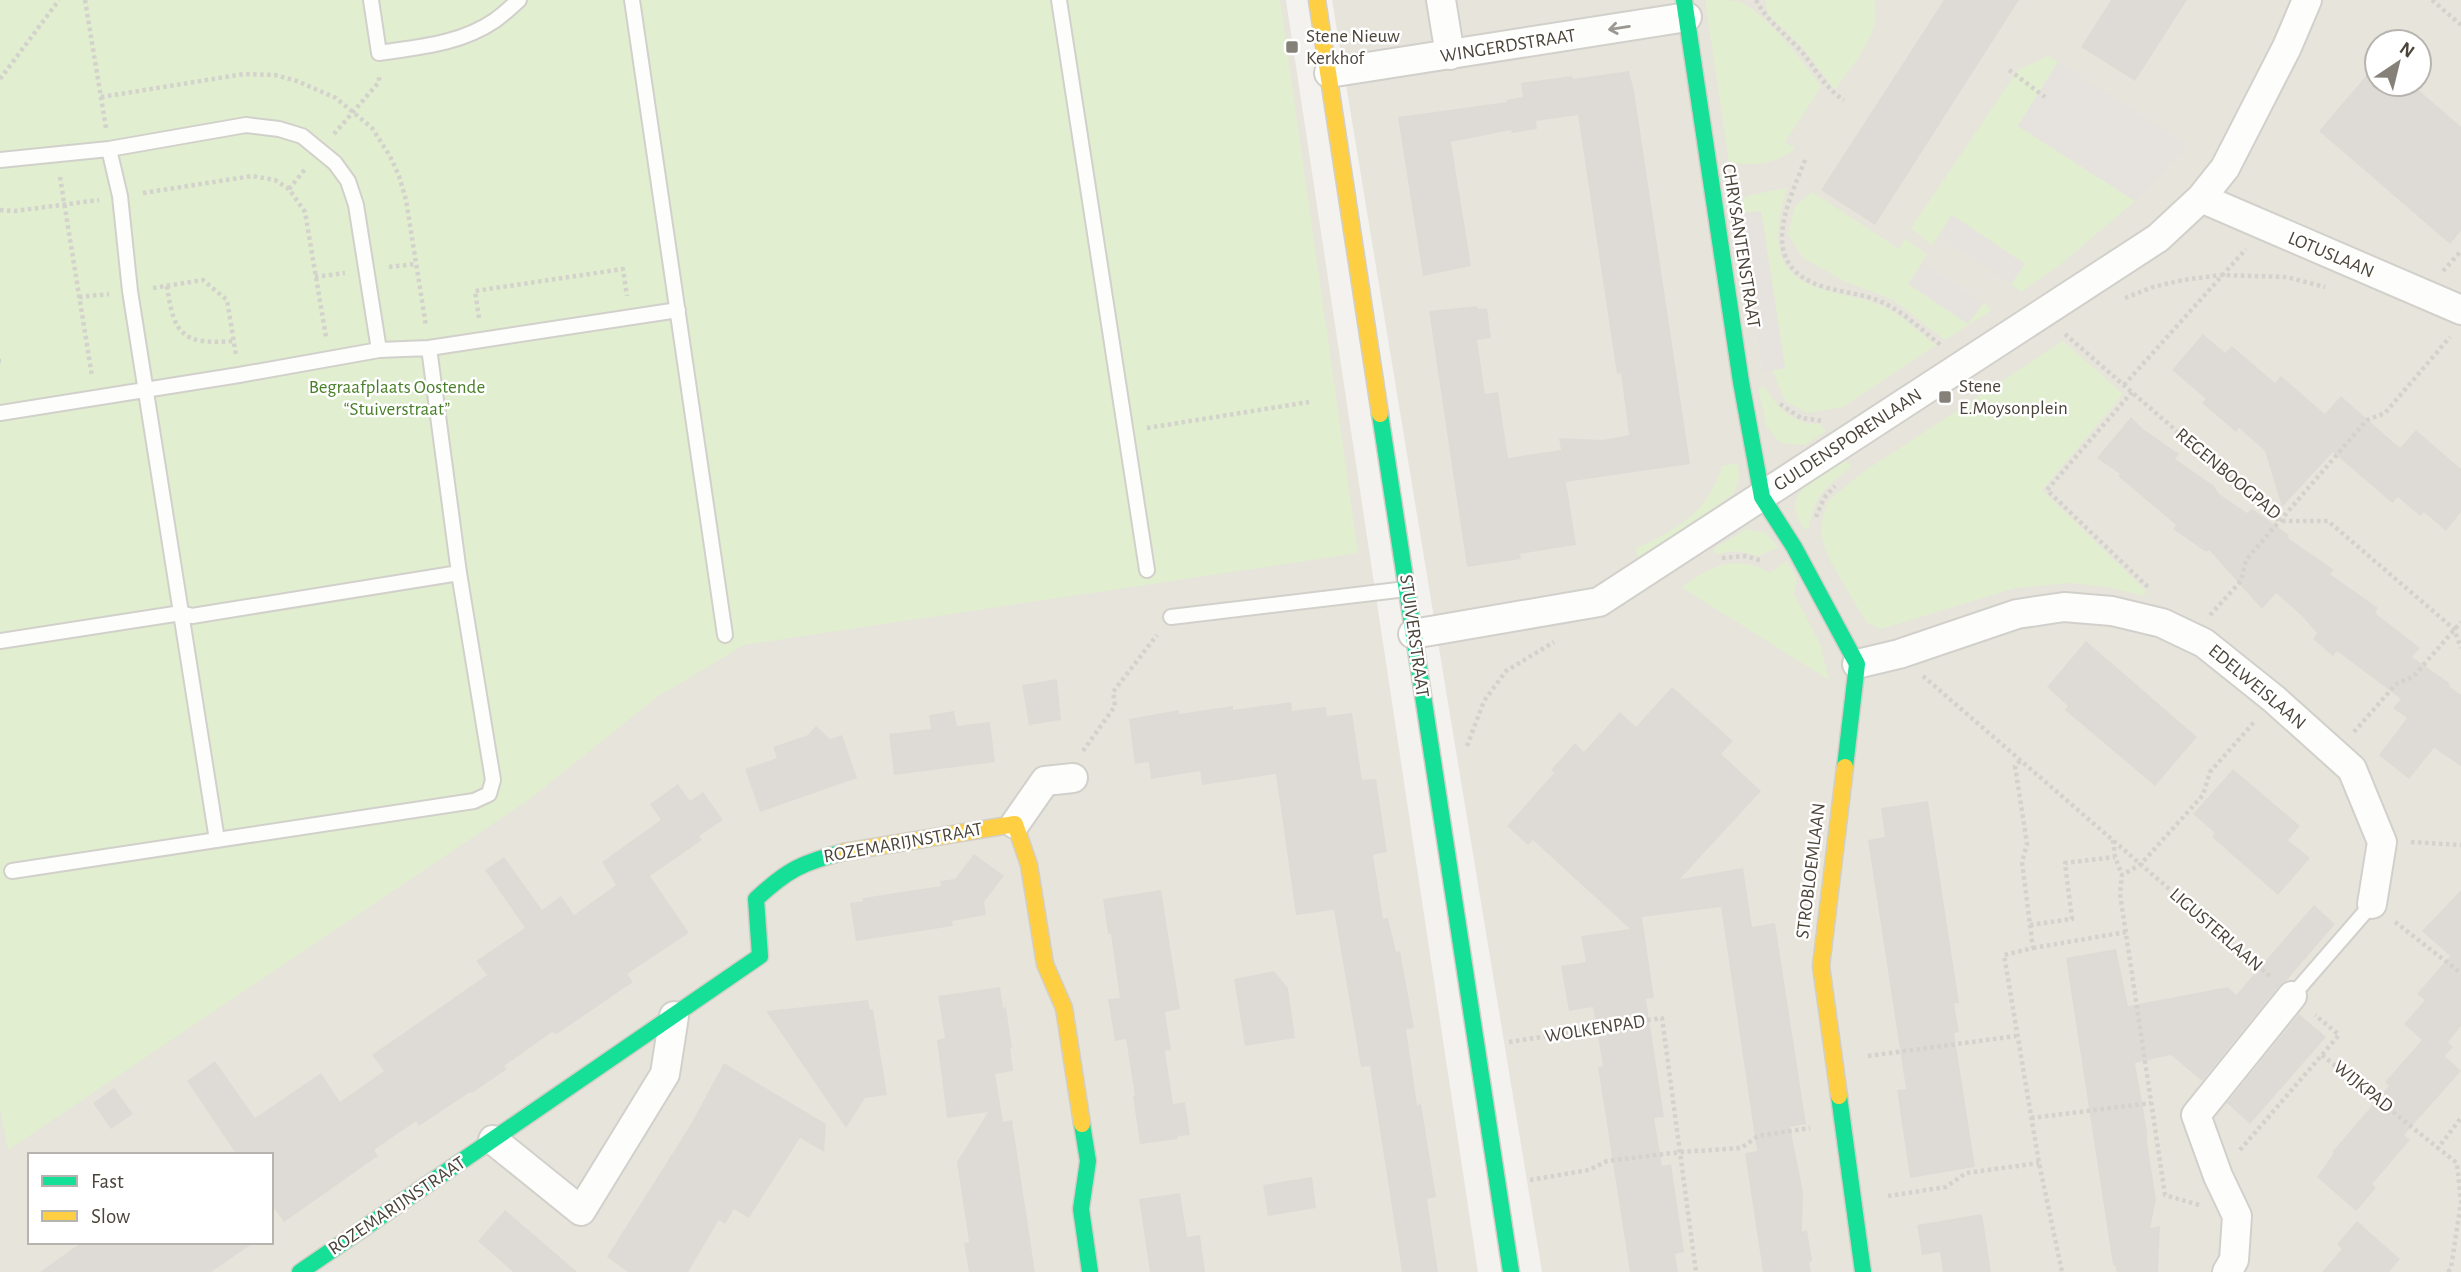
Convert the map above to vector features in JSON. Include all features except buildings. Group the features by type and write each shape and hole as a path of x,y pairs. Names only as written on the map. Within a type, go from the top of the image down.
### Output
{"street":[{"name":"STUIVERSTRAAT","path":"1317,0 1511,1272"},
{"path":"1441,0 1450,55"},
{"name":"GULDENSPORENLAAN","path":"1413,634 1599,602 2158,238 2201,198 2225,168 2281,59 2307,0"},
{"name":"WINGERDSTRAAT","path":"1329,73 1450,55 1685,9"},
{"name":"CHRYSANTENSTRAAT","path":"1685,9 1741,382 1762,497"},
{"name":"LOTUSLAAN","path":"2201,198 2457,322"},
{"path":"1762,497 1794,547 1857,664"},
{"name":"EDELWEISLAAN","path":"1857,664 1899,654 2017,614 2064,607 2112,611 2161,623 2204,643 2274,699 2352,769 2382,842"},
{"name":"STROBLOEMLAAN","path":"1857,664 1821,966 1863,1272"},
{"path":"1067,779 1045,781 1015,824 1029,865 1045,964 1064,1008 1088,1161 1081,1209 1090,1272"},
{"name":"ROZEMARIJNSTRAAT","path":"300,1272 760,956 756,900 780,877 808,861 848,851 1015,824"},
{"path":"2372,904 2382,842"},
{"path":"2227,1272 2234,1260 2237,1216 2218,1176 2196,1115 2292,996"},
{"path":"493,1140 582,1211 665,1074 674,1016"}],"lane":[{"path":"371,0 379,53 466,37 495,21 519,0"},
{"path":"632,0 725,635"},
{"path":"1059,0 1146,570"},
{"path":"0,160 109,149 246,125 279,129 302,136 335,163 348,181 356,205 379,350"},
{"path":"109,149 120,196 130,291 217,840"},
{"path":"0,413 379,350 429,348 678,310"},
{"path":"12,871 474,801 489,793 493,780 459,573 429,348"},
{"path":"0,641 181,613 192,616 459,573"},
{"path":"1171,617 1407,588"},
{"path":"2292,996 2372,904"}],"path":[{"path":"0,79 59,0"},
{"path":"85,0 109,149"},
{"path":"1756,0 1765,17 1801,51 1834,94 1844,100"},
{"path":"2432,0 2461,25"},
{"path":"289,189 379,82 379,53"},
{"path":"2009,70 2045,97"},
{"path":"57,156 96,399"},
{"path":"1805,160 1782,222 1783,246 1792,268 1805,278 1823,286 1864,295 1887,304 1945,348"},
{"path":"0,210 15,211 64,205 252,176 275,180 289,189 305,212 330,359"},
{"path":"2124,385 2265,227"},
{"path":"483,340 475,291 623,269 631,318"},
{"path":"2117,303 2153,287 2221,275 2286,276 2337,290"},
{"path":"79,297 203,280 227,300 239,375"},
{"path":"167,286 175,323 183,333 200,343 234,341"},
{"path":"2191,637 2241,581 2246,560 2368,420 2385,413 2457,322"},
{"path":"2027,324 2051,342 2076,327"},
{"name":"REGENBOOGPAD","path":"2065,334 2280,521 2328,521 2454,629 2461,648"},
{"path":"1741,382 1765,379 1779,403 1801,418 1832,423"},
{"path":"2132,391 2047,490 2152,591 2147,620"},
{"path":"1125,431 1309,402"},
{"path":"1067,779 1115,706 1113,692 1171,617"},
{"path":"2335,754 2396,684 2413,677 2461,622"},
{"path":"1465,751 1484,701 1506,671 1555,642"},
{"name":"LIGUSTERLAAN","path":"1899,654 2292,996"},
{"path":"2123,875 2141,864 2203,795 2210,772 2274,699"},
{"path":"2020,760 2015,766 2027,845 2022,862 2034,948"},
{"path":"2113,840 2115,857 2123,875 2120,894 2165,1195 2237,1216"},
{"path":"2382,842 2461,845"},
{"path":"2030,925 2072,919 2065,863 2115,857"},
{"path":"2372,904 2461,973"},
{"path":"2062,1272 2039,1163 2004,955 2126,932"},
{"name":"WIJKPAD","path":"2292,996 2339,1035 2322,1055 2457,1163 2461,1202 2451,1271"},
{"name":"WOLKENPAD","path":"1477,1047 1662,1018 1696,1272"},
{"path":"1833,1060 2016,1037"},
{"path":"2218,1176 2322,1055"},
{"path":"2031,1118 2151,1103"},
{"path":"2438,1148 2461,1118"},
{"path":"1498,1185 1589,1170 1607,1161 1741,1148 1758,1136 1841,1124"},
{"path":"1855,1201 1946,1187 1966,1173 2039,1163"}],"shaded area":[{"path":"0,0 1286,0 1478,1272 0,1272"},
{"path":"1332,0 2461,0 2461,1272 1542,1272"},
{"path":"2058,62 2188,145 2135,201 2018,126"},
{"path":"1761,211 1785,368 1763,372 1739,214"},
{"path":"1952,215 2025,264 2011,284 1939,235"},
{"path":"1923,263 1983,303 1968,324 1908,284"}],"green space":[{"name":"Begraafplaats Oostende “Stuiverstraat”","path":"0,0 1280,0 1358,553 744,645 657,697 531,798 8,1150 0,1108"},
{"path":"1705,0 1738,1 1749,7 1784,39 1821,87 1785,142 1795,149 1779,158 1756,164 1729,162"},
{"path":"1766,0 1874,0 1876,12 1870,36 1835,90 1803,48 1769,15"},
{"path":"2048,56 2058,62 2018,126 2135,201 2061,264 2021,292 2011,284 2025,264 1952,215 1932,245 1911,228 2018,70"},
{"path":"1787,188 1778,235 1779,249 1792,272 1804,282 1821,289 1884,307 1936,345 1843,407 1807,413 1785,401 1772,370 1785,368 1761,211 1739,214 1737,206 1746,196"},
{"path":"1812,192 1899,249 1905,239 1927,254 1909,284 1968,324 1983,303 1992,310 1945,340 1892,299 1846,282 1803,258 1788,234 1795,206"},
{"path":"2063,341 2123,394 2042,490 2146,591 2144,596 2108,587 2070,583 2015,588 1881,629 1866,622 1828,557 1821,534 1828,501 1863,472"},
{"path":"1765,387 1775,402 1788,414 1802,422 1820,424 1826,431 1805,445 1781,443 1767,428 1758,388"},
{"path":"1845,459 1851,467 1823,492 1815,506 1809,527 1804,530 1795,509 1800,493 1813,479"},
{"path":"1737,463 1739,479 1733,494 1662,545 1639,558 1635,549 1689,518 1709,496 1722,466"},
{"path":"1747,529 1766,533 1778,547 1759,556 1737,551 1716,554 1713,549"},
{"path":"1787,561 1797,579 1794,593 1820,644 1829,680 1681,587 1703,573 1724,565 1745,564 1770,573"}],"traffic: fast":[{"path":"1684,0 1741,382 1762,497 1794,547 1857,664 1845,767"},
{"path":"1380,414 1511,1272"},
{"path":"300,1272 760,956 756,899 796,868 844,852"},
{"path":"1839,1096 1863,1272"},
{"path":"1082,1124 1088,1161 1081,1209 1090,1272"}],"traffic: slow":[{"path":"1317,0 1380,414"},
{"path":"1839,1096 1821,966 1845,767"},
{"path":"844,852 1015,824 1029,865 1045,964 1064,1008 1082,1124"}],"place":[{"name":"Stene Nieuw Kerkhof","path":"1292,47"},
{"name":"Stene E.Moysonplein","path":"1945,397"}]}
